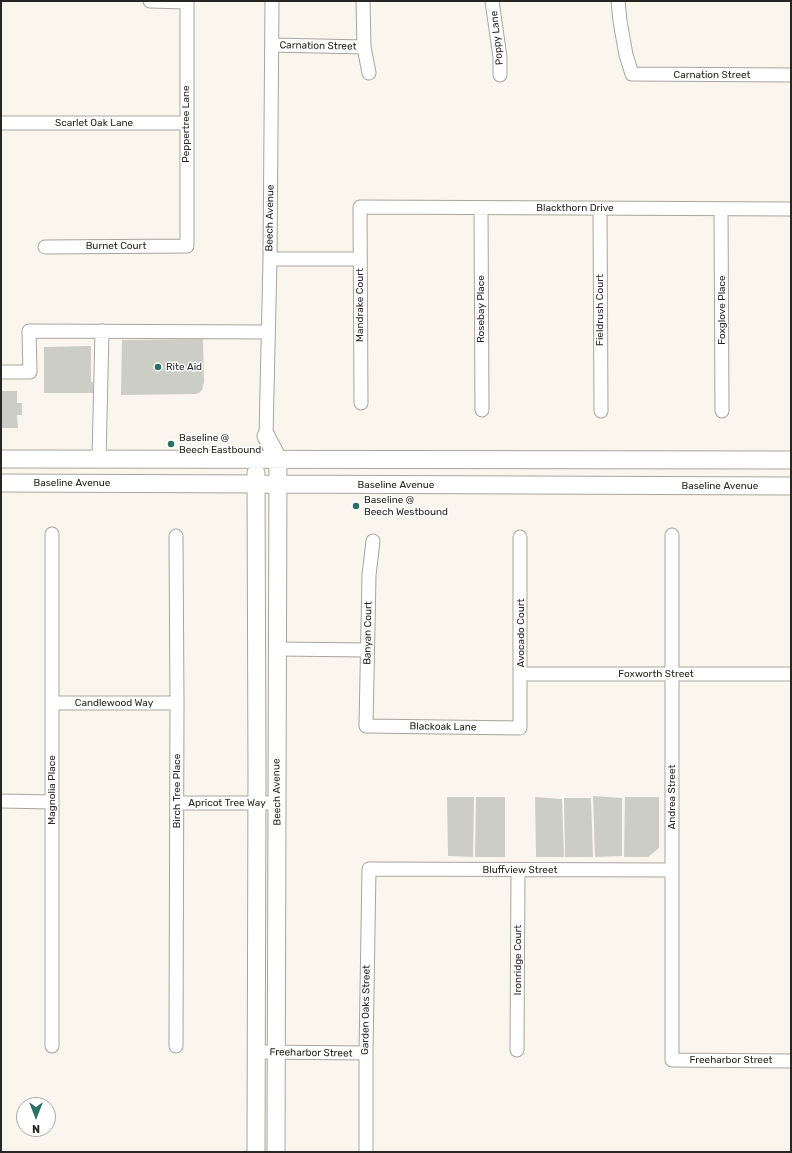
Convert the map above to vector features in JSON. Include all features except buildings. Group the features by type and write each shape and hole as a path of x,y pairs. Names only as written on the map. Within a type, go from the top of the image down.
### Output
{"main road":[{"name":"Beech Avenue","path":"256,1152 257,803 255,459 266,436"},
{"name":"Beech Avenue","path":"266,436 278,459 276,1152"},
{"path":"1,458 99,460 791,460"},
{"name":"Baseline Avenue","path":"1,483 791,486"}],"street":[{"path":"150,1 187,1"},
{"name":"Peppertree Lane","path":"187,1 187,246"},
{"name":"Beech Avenue","path":"266,436 270,260 272,1"},
{"path":"363,1 364,47 369,73"},
{"name":"Poppy Lane","path":"492,1 500,57 500,75"},
{"name":"Carnation Street","path":"618,1 625,48 632,74 791,75"},
{"name":"Carnation Street","path":"272,45 364,47"},
{"name":"Scarlet Oak Lane","path":"1,123 186,124"},
{"name":"Blackthorn Drive","path":"360,207 791,209"},
{"name":"Mandrake Court","path":"360,207 361,403"},
{"name":"Rosebay Place","path":"481,208 482,410"},
{"name":"Fieldrush Court","path":"600,208 601,411"},
{"name":"Foxglove Place","path":"721,209 722,411"},
{"name":"Burnet Court","path":"45,247 187,246"},
{"path":"270,260 360,260"},
{"path":"1,372 30,372 29,330 268,332"},
{"path":"99,460 102,331"},
{"name":"Magnolia Place","path":"52,534 52,1046"},
{"name":"Andrea Street","path":"672,534 672,1060"},
{"name":"Birch Tree Place","path":"176,536 176,1046"},
{"name":"Avocado Court","path":"520,537 520,728"},
{"name":"Banyan Court","path":"366,726 369,575 373,541"},
{"path":"277,649 367,650"},
{"name":"Foxworth Street","path":"521,674 791,674"},
{"name":"Candlewood Way","path":"52,703 177,703"},
{"name":"Blackoak Lane","path":"366,726 520,728"},
{"path":"1,801 52,802"},
{"name":"Apricot Tree Way","path":"177,803 277,803"},
{"name":"Bluffview Street","path":"369,869 672,870"},
{"name":"Garden Oaks Street","path":"366,1152 369,869"},
{"name":"Ironridge Court","path":"518,870 518,1050"},
{"name":"Freeharbor Street","path":"257,1052 366,1053"},
{"name":"Freeharbor Street","path":"672,1060 791,1061"}],"place":[{"name":"Rite Aid","path":"158,367"},
{"name":"Baseline @ Beech Eastbound","path":"171,444"},
{"name":"Baseline @ Beech Westbound","path":"356,506"}]}
